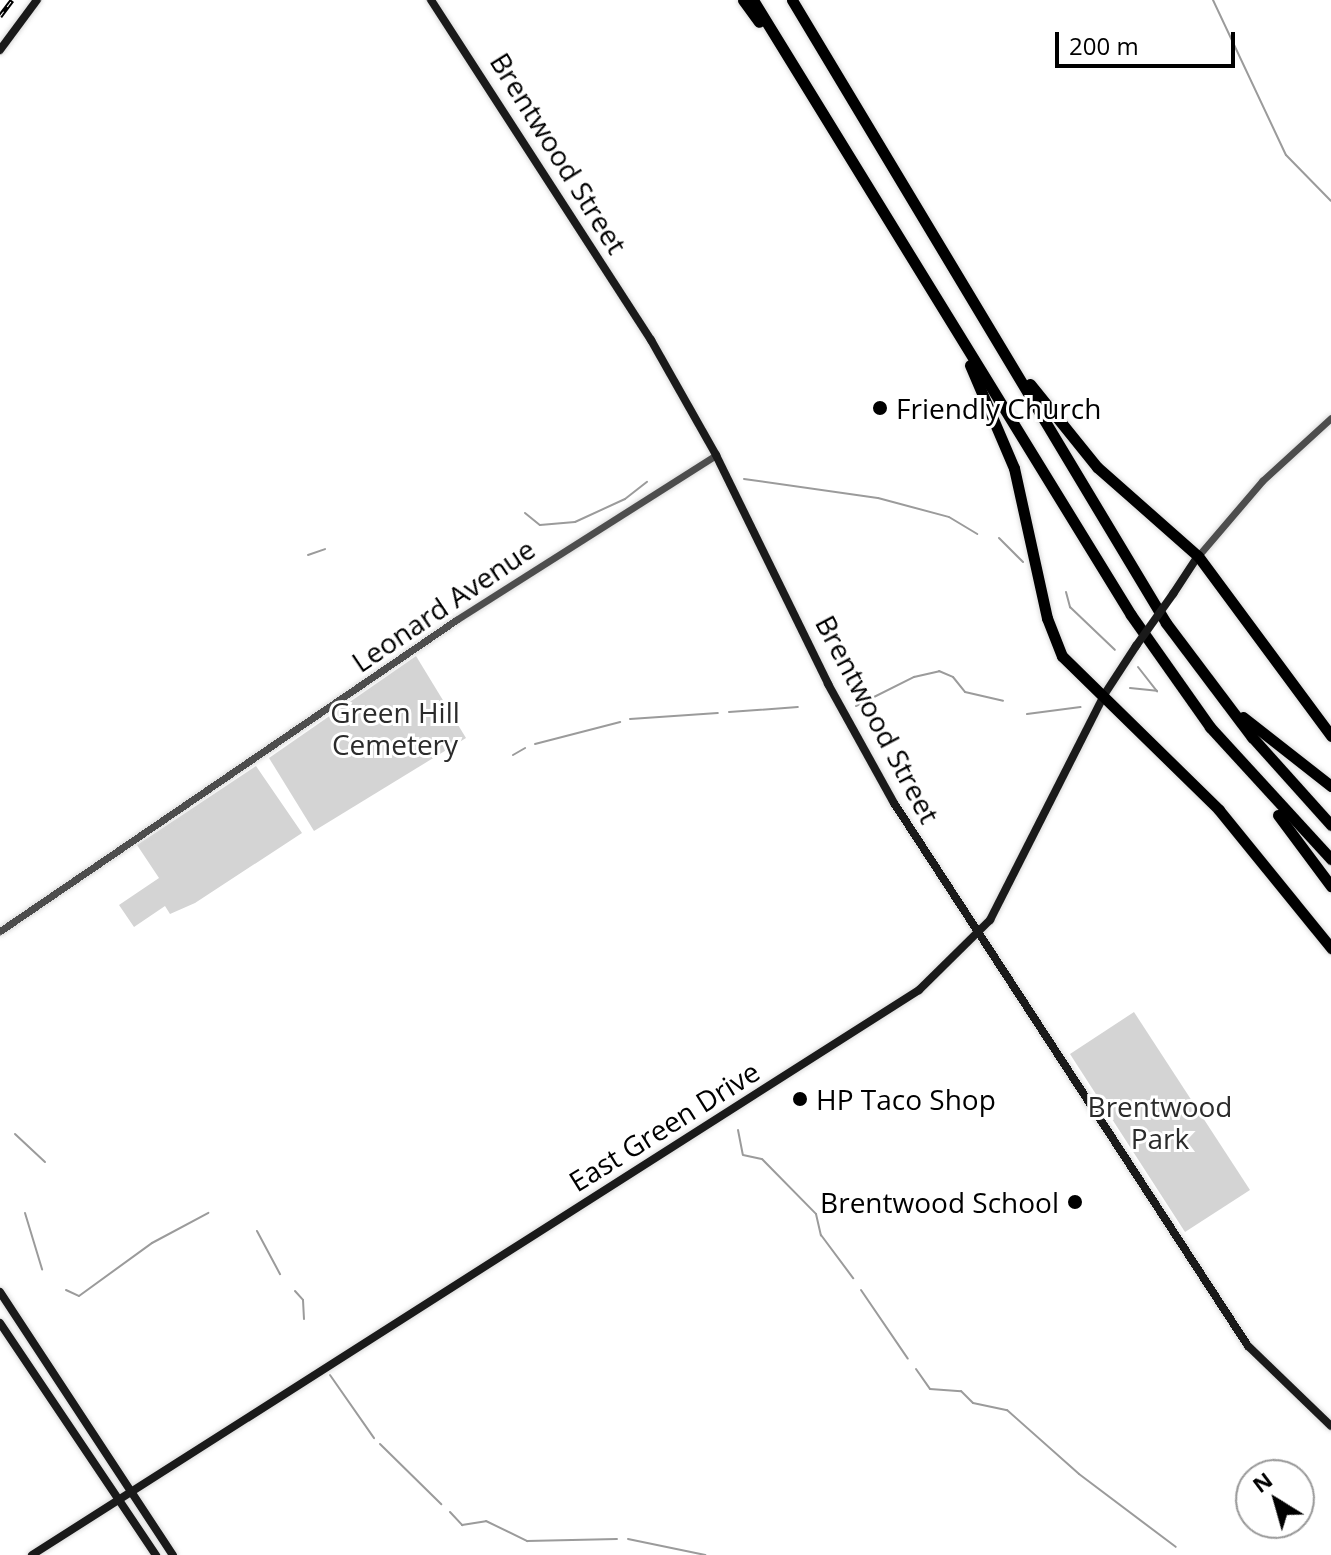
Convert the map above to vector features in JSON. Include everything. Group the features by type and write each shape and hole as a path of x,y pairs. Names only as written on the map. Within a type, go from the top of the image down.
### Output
{"highway":[{"path":"743,0 784,46"},
{"path":"753,0 1115,590 1210,727 1331,886"},
{"path":"794,3 894,161 986,323 1192,661 1261,749 1331,825"},
{"path":"941,303 1014,468 1052,635 1070,666 1104,695 1235,828 1331,948"},
{"path":"986,323 1079,449 1198,556 1331,736"},
{"path":"1192,661 1266,739 1331,786"},
{"path":"1210,727 1331,859"}],"main road":[{"path":"0,50 37,0"},
{"name":"Brentwood Street","path":"431,0 613,278 716,455 867,757 979,935 1248,1346 1331,1426"},
{"name":"East Green Drive","path":"32,1555 133,1493 382,1328 910,997 979,935 1104,695 1198,556"},
{"path":"0,1292 173,1555"},
{"path":"0,1323 156,1555"}],"street":[{"path":"1198,556 1262,481 1331,418"},
{"name":"Leonard Avenue","path":"0,931 469,612 716,455"}],"green space":[{"name":"Green Hill Cemetery","path":"416,656 466,738 314,831 269,758"},
{"name":"Green Hill Cemetery","path":"256,766 302,833 195,903 170,914 165,906 134,927 119,905 159,878 137,845"},
{"name":"Brentwood Park","path":"1134,1012 1250,1190 1185,1232 1070,1054"}],"waterway":[{"path":"1213,0 1286,155 1331,201"},
{"path":"744,479 878,498 949,517 977,534"},
{"path":"525,513 540,525 575,522 625,499 647,482"},
{"path":"999,538 1023,562"},
{"path":"308,555 325,549"},
{"path":"1066,592 1070,607 1115,650"},
{"path":"1138,667 1157,691"},
{"path":"856,706 914,677 939,671 953,677 965,692 1003,701"},
{"path":"1130,688 1157,691"},
{"path":"729,712 798,707"},
{"path":"1027,714 1081,707"},
{"path":"630,719 718,713"},
{"path":"535,744 620,722"},
{"path":"513,755 525,748"},
{"path":"738,1130 743,1155 762,1159 816,1214 821,1235 853,1278"},
{"path":"15,1134 45,1162"},
{"path":"25,1213 42,1269"},
{"path":"66,1290 79,1296 152,1243 208,1213"},
{"path":"257,1231 280,1274"},
{"path":"861,1290 908,1359"},
{"path":"295,1291 303,1300 304,1319"},
{"path":"916,1369 930,1389 961,1391 973,1403 1007,1410 1079,1474 1176,1547"},
{"path":"330,1375 374,1438"},
{"path":"380,1444 441,1504"},
{"path":"450,1512 462,1525 486,1521 527,1541 617,1539"},
{"path":"628,1539 705,1555"}],"railway":[{"path":"0,16 12,0"}],"place":[{"name":"Friendly Church","path":"880,408"},
{"name":"HP Taco Shop","path":"800,1099"},
{"name":"Brentwood School","path":"1075,1202"}]}
